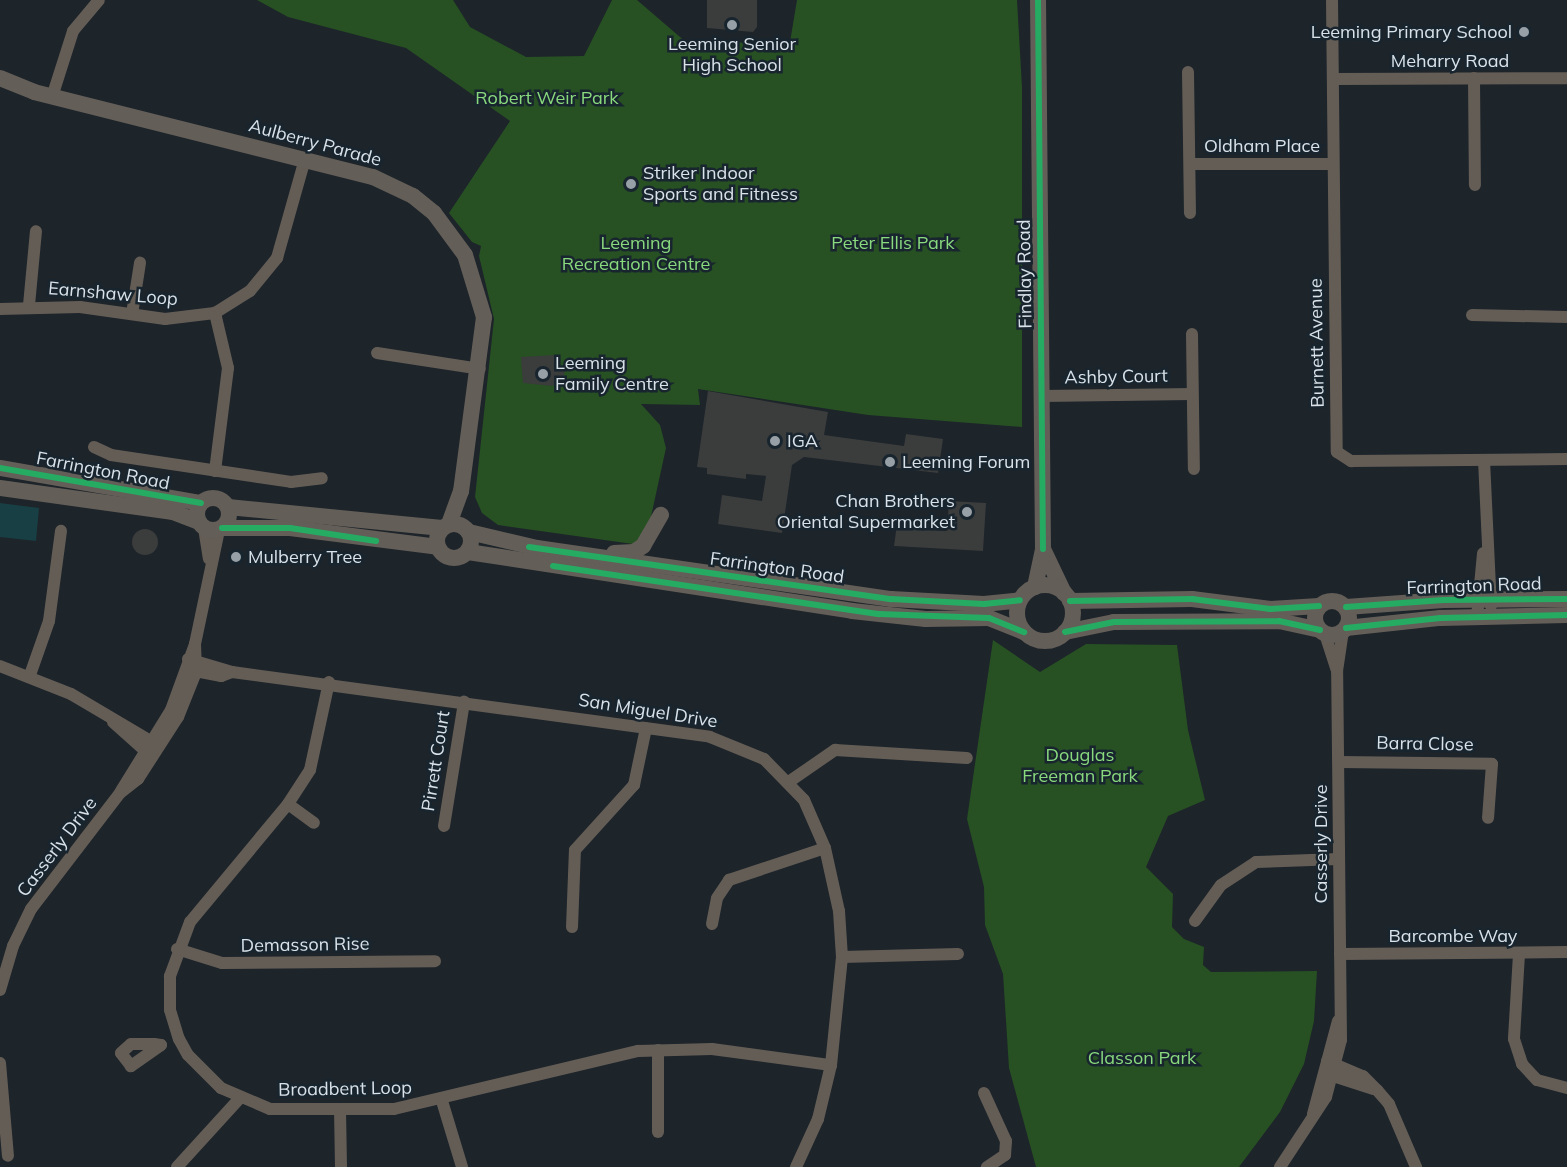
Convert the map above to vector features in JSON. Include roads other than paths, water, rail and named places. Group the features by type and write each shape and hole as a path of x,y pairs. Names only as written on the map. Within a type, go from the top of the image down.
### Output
{"main road":[{"name":"Findlay Road","path":"1035,587 1043,549 1038,0"},
{"name":"Aulberry Parade","path":"0,78 52,97 305,159 388,183 418,200 443,223 465,255 481,301 480,369 461,491 438,547"},
{"name":"Farrington Road","path":"0,468 201,503 216,498 228,507"},
{"name":"Farrington Road","path":"0,488 173,512 211,527 290,528 438,547 454,558 468,552 861,612 926,619 989,618 1024,632"},
{"name":"Aulberry Parade","path":"461,491 468,530 468,552"},
{"path":"201,503 211,527 230,517 228,507 445,526"},
{"path":"537,548 555,544 634,552 650,538 661,515"},
{"name":"Farrington Road","path":"445,526 537,548 891,599 984,604 1020,600"},
{"name":"Findlay Road","path":"1043,549 1067,597"},
{"path":"1050,586 1067,597 1102,604 1192,599 1270,609 1319,606 1333,600 1346,607 1350,618 1345,630 1323,632 1279,621 1114,622 1065,632 1040,641 1024,632 1017,617 1020,600 1035,587 1050,586"},
{"path":"1065,632 1072,617 1067,597"},
{"name":"Farrington Road","path":"1346,607 1484,599 1567,598"},
{"path":"1319,606 1315,616 1323,632"},
{"name":"Farrington Road","path":"1345,630 1484,617 1567,615"}],"street":[{"path":"52,97 78,21 99,0"},
{"name":"Burnett Avenue","path":"1332,0 1332,164 1337,452 1351,461 1567,459"},
{"name":"Oldham Place","path":"1188,72 1192,164 1190,213"},
{"path":"1474,78 1475,185"},
{"name":"Meharry Road","path":"1333,80 1567,78"},
{"name":"Earnshaw Loop","path":"0,309 28,306 182,319 215,313 250,291 277,258 305,159"},
{"name":"Oldham Place","path":"1192,164 1332,164"},
{"path":"28,306 36,231"},
{"path":"132,314 140,263"},
{"path":"215,313 228,368 215,471"},
{"path":"1472,315 1567,317"},
{"name":"Ashby Court","path":"1192,334 1194,469"},
{"path":"377,353 480,369"},
{"name":"Ashby Court","path":"1042,396 1192,394"},
{"path":"94,447 111,455 291,482 322,478"},
{"path":"1484,460 1484,617"},
{"name":"Casserly Drive","path":"0,990 2,974 31,909 153,750 192,665 209,559 211,527"},
{"path":"30,675 50,621 61,531"},
{"name":"Casserly Drive","path":"1280,1167 1312,1118 1330,1068 1340,1018 1337,671 1345,630"},
{"name":"Casserly Drive","path":"1323,632 1337,671"},
{"name":"San Miguel Drive","path":"192,665 221,676 232,672 329,682 710,737 740,746 764,759 790,782 825,848 839,912 842,957 831,1065 818,1119 796,1167"},
{"path":"0,666 30,675 112,721 153,750"},
{"name":"Broadbent Loop","path":"329,682 316,755 288,804 205,902 177,949 168,993 179,1039 206,1074 239,1099 270,1109 394,1109 442,1101 658,1050 712,1049 831,1065"},
{"name":"Pirrett Court","path":"444,826 464,702"},
{"path":"573,927 575,850 634,785 646,728"},
{"path":"790,782 835,750 968,758"},
{"name":"Barra Close","path":"1339,762 1492,764 1488,818"},
{"path":"288,804 314,823"},
{"path":"712,924 717,898 729,880 825,848"},
{"path":"1195,921 1221,885 1256,862 1339,859"},
{"name":"Demasson Rise","path":"177,949 222,963 435,961"},
{"name":"Barcombe Way","path":"1340,954 1567,952"},
{"path":"842,957 958,954"},
{"path":"1519,954 1514,1039 1522,1064 1537,1080 1567,1088"},
{"path":"161,1046 179,1039"},
{"path":"658,1050 658,1132"},
{"path":"0,1063 2,1110 10,1162"},
{"path":"1330,1068 1377,1090 1389,1104 1416,1167"},
{"path":"984,1093 1006,1141 1005,1155 987,1167"},
{"path":"177,1167 239,1099"},
{"path":"442,1101 462,1167"},
{"path":"340,1109 341,1167"},
{"path":"0,1137 10,1162"}],"water":[{"path":"0,503 39,508 36,541 0,537"}],"place":[{"name":"Leeming Senior High School","path":"732,25"},
{"name":"Leeming Primary School","path":"1524,32"},
{"name":"Striker Indoor Sports and Fitness","path":"631,184"},
{"name":"Leeming Family Centre","path":"543,374"},
{"name":"IGA","path":"775,441"},
{"name":"Leeming Forum","path":"890,462"},
{"name":"Chan Brothers Oriental Supermarket","path":"967,512"},
{"name":"Mulberry Tree","path":"236,557"}],"park label":[{"name":"Robert Weir Park","path":"547,98"},
{"name":"Peter Ellis Park","path":"893,243"},
{"name":"Leeming Recreation Centre","path":"636,254"},
{"name":"Douglas Freeman Park","path":"1080,766"},
{"name":"Classon Park","path":"1142,1058"}]}
